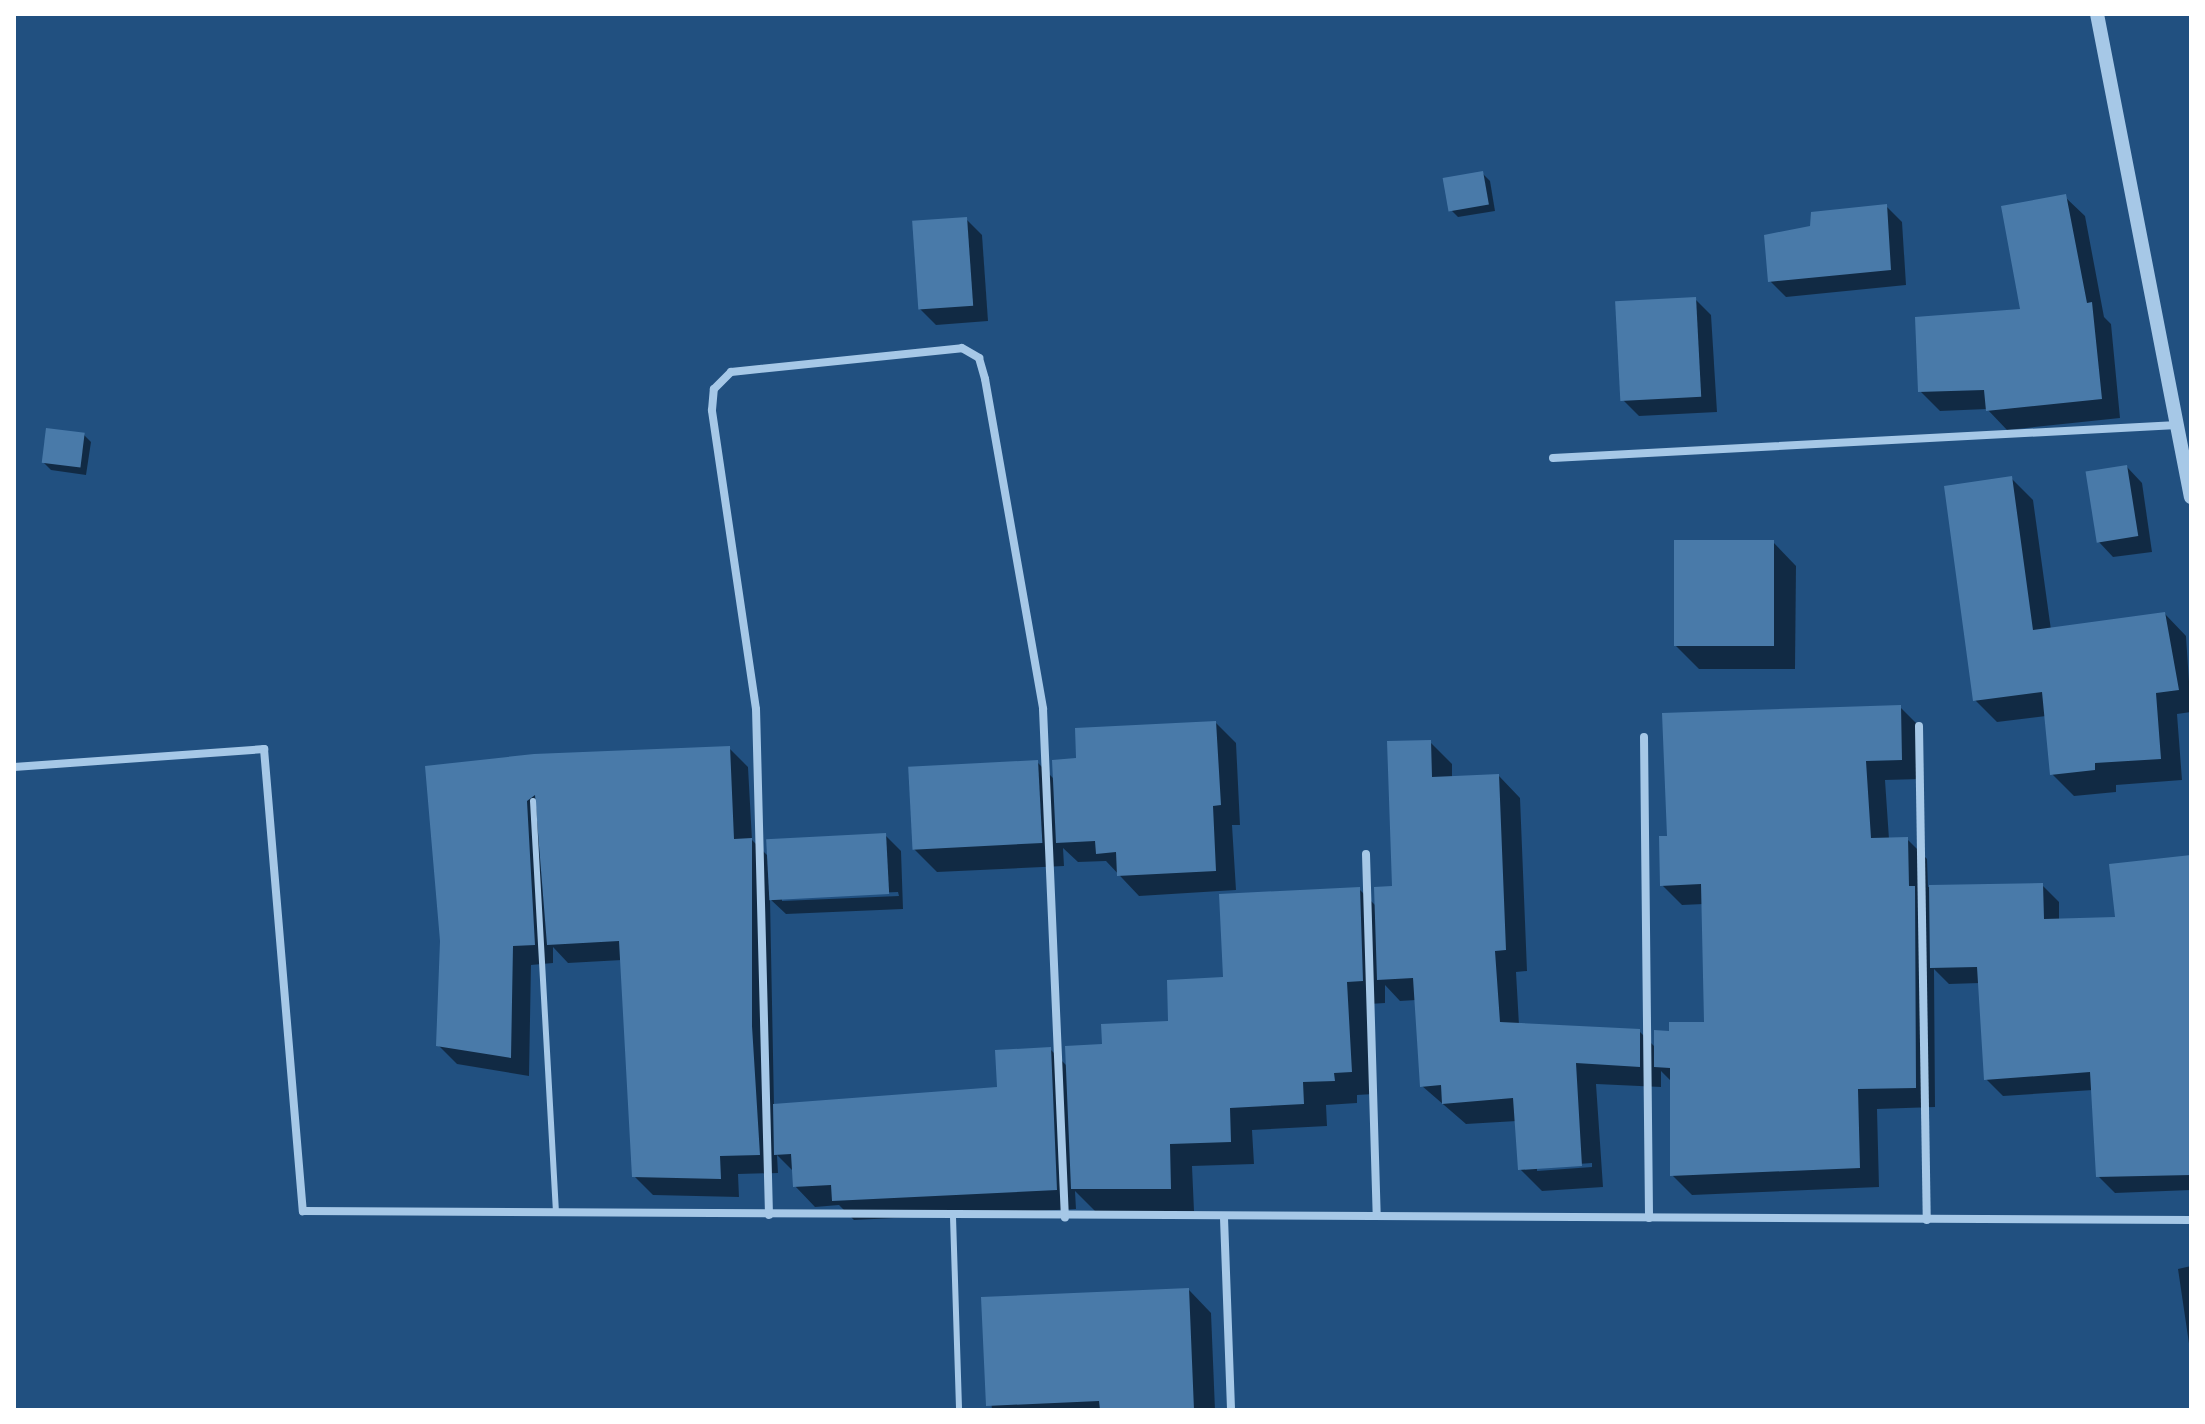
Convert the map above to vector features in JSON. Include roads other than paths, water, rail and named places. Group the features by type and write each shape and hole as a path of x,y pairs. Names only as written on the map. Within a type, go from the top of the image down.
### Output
{"street":[{"path":"2097,14 2191,497"},
{"path":"769,1215 756,709 712,410 714,389 731,372 962,348 979,358 985,379 1043,709 1065,1218"},
{"path":"1553,458 2177,425"},
{"path":"1919,726 1927,1220"},
{"path":"1644,737 1649,1218"},
{"path":"14,767 264,749 303,1211 1065,1218 1377,1216 2191,1220"},
{"path":"1366,854 1377,1216"},
{"path":"1224,1218 1231,1410"}],"lane":[{"path":"533,801 556,1212"},
{"path":"953,1217 959,1410"}]}
